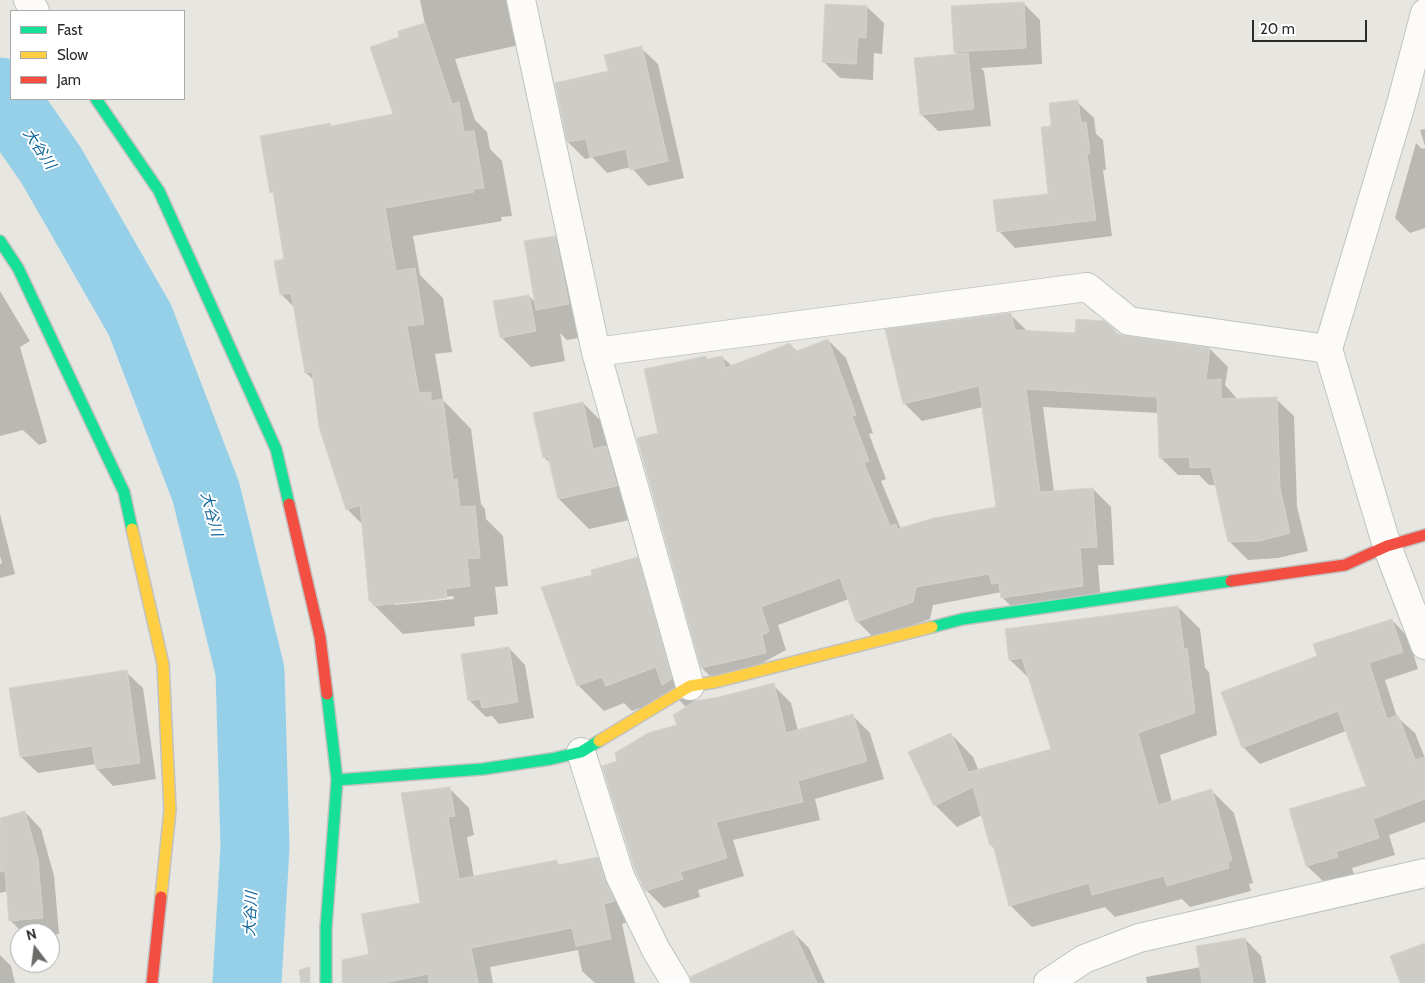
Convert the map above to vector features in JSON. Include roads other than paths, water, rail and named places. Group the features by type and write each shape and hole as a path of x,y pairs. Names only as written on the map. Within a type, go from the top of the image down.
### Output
{"street":[{"path":"521,0 596,352 690,686"},
{"path":"1425,13 1413,101 1328,349 1387,546 1425,645"},
{"path":"97,100 159,191 276,449 320,637 337,780 326,928 326,983"},
{"path":"0,241 18,268 124,492 163,664 170,810 152,983"},
{"path":"596,352 1087,287 1129,321 1328,349"},
{"path":"337,780 483,769 551,759 581,752 690,686 715,682 964,619 1345,565 1387,546 1425,535"},
{"path":"581,752 620,876 656,950 676,983"},
{"path":"1048,983 1084,959 1138,938 1425,873"}],"waterway":[{"name":"大谷川","path":"0,92 51,165 140,320 206,492 250,671 255,847 247,983"}]}
